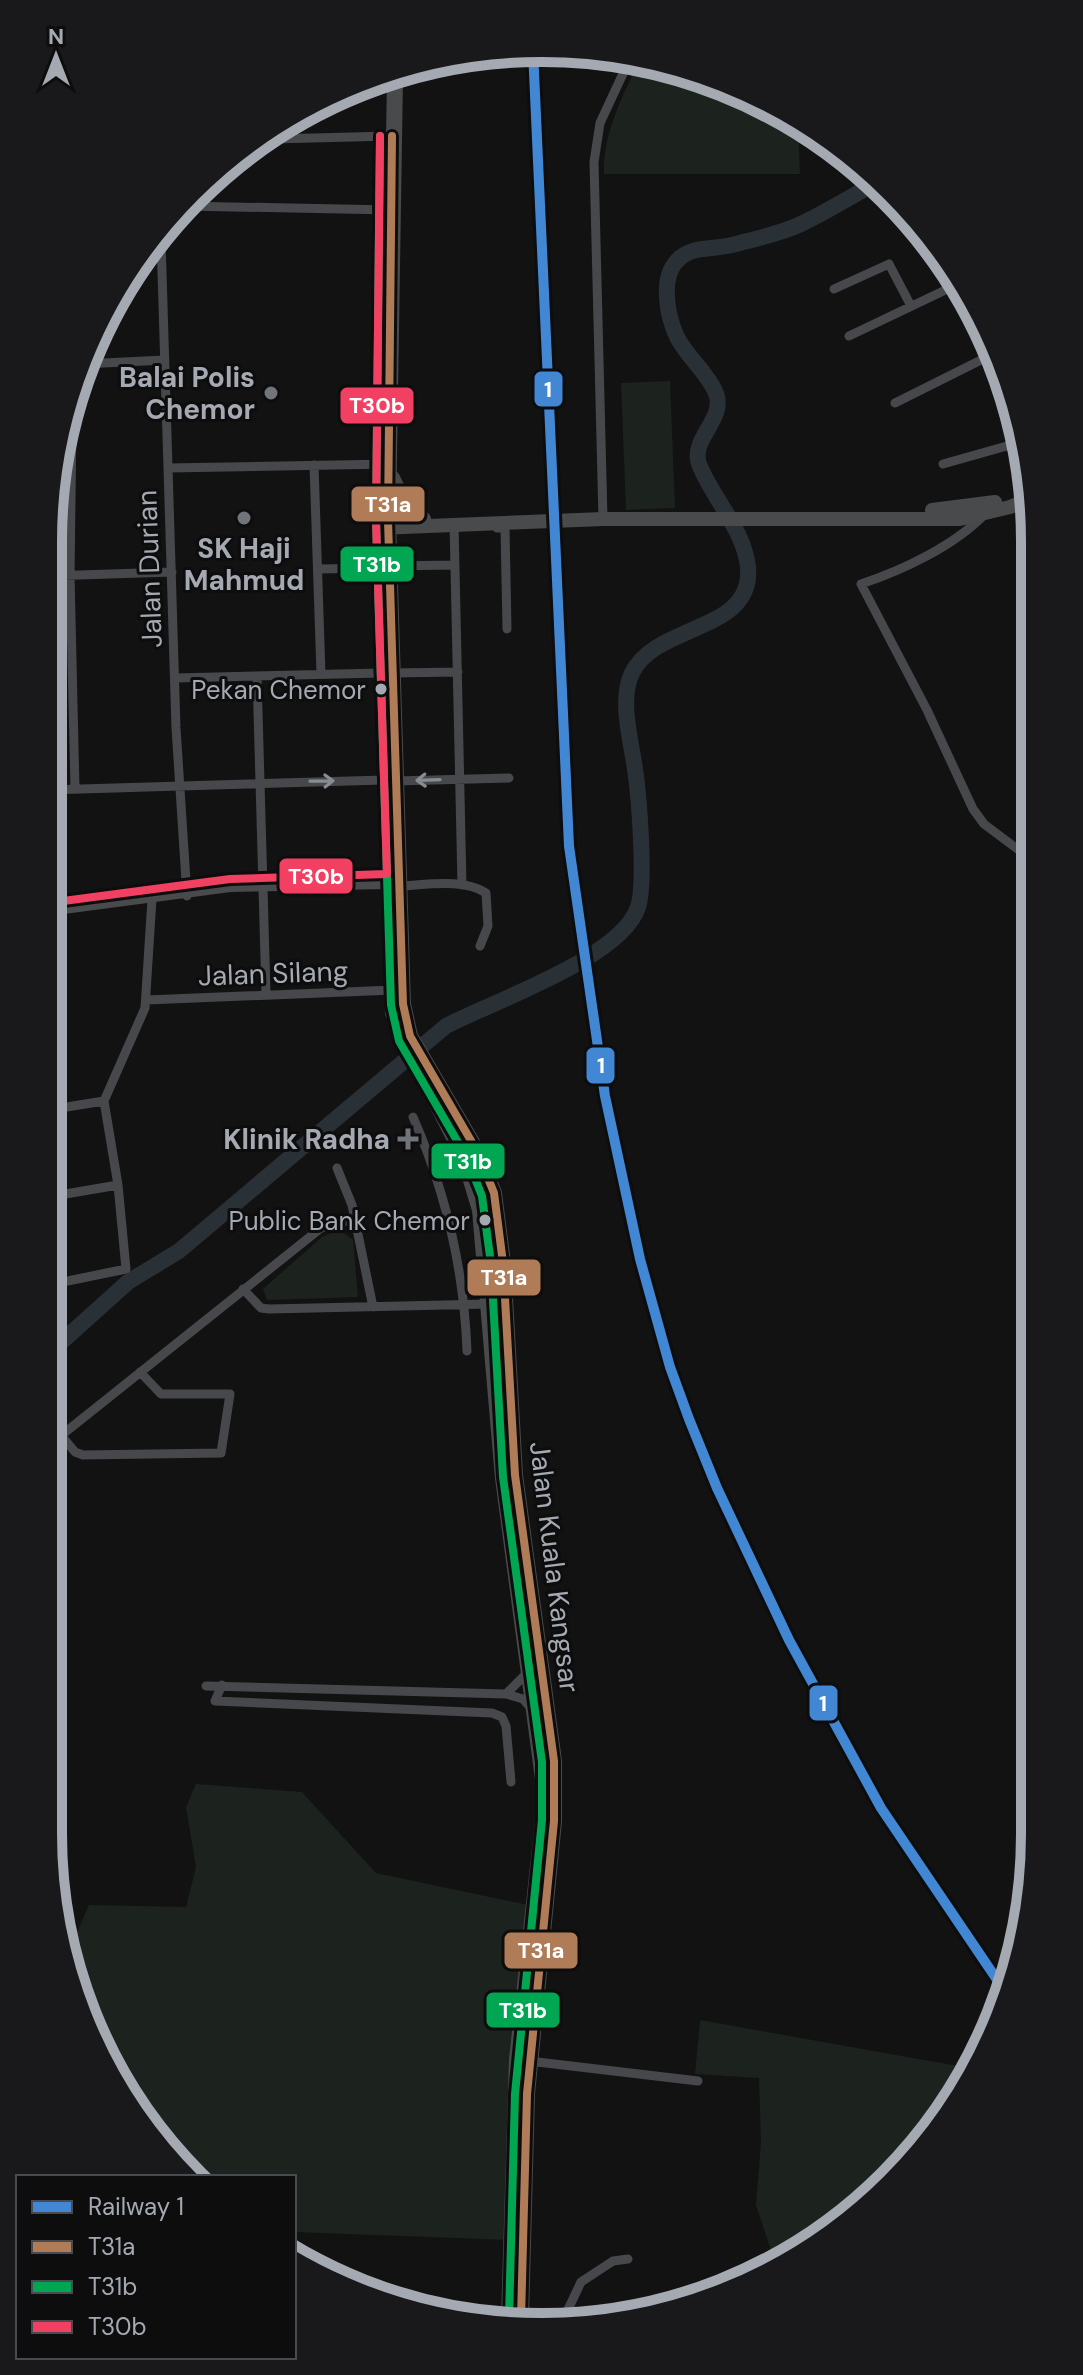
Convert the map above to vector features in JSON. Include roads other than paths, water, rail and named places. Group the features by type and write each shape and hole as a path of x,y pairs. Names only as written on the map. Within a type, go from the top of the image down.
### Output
{"highway":[{"name":"Jalan Kuala Kangsar","path":"387,136 394,85"},
{"name":"Jalan Kuala Kangsar","path":"385,88 383,524 396,990 406,1038 455,1138 476,1192 489,1304 503,1478 543,1779 543,1821 524,2060 509,2312"},
{"path":"385,465 400,498 414,516 423,519"},
{"name":"Jalan Kuala Kangsar","path":"423,1071 477,1151 496,1206 515,1475 555,1779 554,1821 524,2060 521,2312"},
{"path":"496,1206 496,1286 489,1304 498,1315 507,1345"}],"main road":[{"path":"820,517 975,506 1018,492"},
{"path":"383,524 445,527 603,519 751,517 960,519 1019,502"},
{"path":"383,524 423,519 454,526"},
{"path":"62,910 187,893 262,887 391,885"},
{"path":"62,910 187,893"}],"street":[{"path":"603,519 594,150 600,123 625,69"},
{"path":"282,139 387,136"},
{"path":"198,206 387,210"},
{"name":"Jalan Durian","path":"161,250 175,678 187,893"},
{"path":"834,289 889,264 911,306"},
{"path":"849,336 948,288"},
{"path":"895,403 985,358"},
{"path":"96,363 165,360"},
{"path":"72,445 70,575 75,789"},
{"path":"943,464 1011,445"},
{"path":"314,465 321,674"},
{"path":"168,468 385,465"},
{"path":"985,514 973,527 935,550 861,584 927,710 973,809 984,824 1021,852"},
{"path":"462,885 454,526 505,528 507,629"},
{"path":"318,569 455,565"},
{"path":"62,575 172,572"},
{"path":"175,678 458,672"},
{"path":"257,676 266,994"},
{"path":"62,789 509,778"},
{"path":"391,885 462,885 477,887 486,893 488,926 480,946"},
{"path":"62,1282 126,1269 118,1185 104,1101 146,1000 152,899"},
{"name":"Jalan Silang","path":"146,1000 396,990"},
{"path":"62,1108 104,1101"},
{"path":"413,1117 437,1177 465,1304 467,1351"},
{"path":"337,1168 355,1219 373,1307"},
{"path":"62,1195 118,1185"},
{"path":"62,1434 321,1228 355,1219"},
{"path":"243,1289 264,1309 489,1304"},
{"path":"62,1436 75,1452 83,1455 221,1453 230,1394 161,1394 140,1372"},
{"path":"506,1694 529,1670"},
{"path":"222,1685 215,1701 453,1711 502,1717 506,1726 511,1782"},
{"path":"206,1686 506,1694 523,1699 535,1714"},
{"path":"452,1692 453,1711"},
{"path":"524,2060 698,2081"},
{"path":"567,2312 581,2282 613,2261 628,2259"}],"waterway":[{"path":"62,1341 128,1282 179,1251 446,1026 582,961 608,944 627,926 638,907 642,860 637,782 627,720 628,684 644,657 661,645 720,616 736,604 746,588 748,567 734,527 699,464 700,445 717,410 718,401 711,384 681,344 674,329 667,299 668,279 676,262 688,253 732,245 793,228 866,188"}],"rail line":[{"name":"1","path":"534,62 569,846 605,1096 640,1259 670,1367 689,1419 717,1488 789,1640 881,1808 998,1981"}],"place":[{"name":"Balai Polis Chemor","path":"271,393"},
{"name":"SK Haji Mahmud","path":"244,518"},
{"name":"Pekan Chemor","path":"381,689"},
{"name":"Klinik Radha","path":"408,1139"},
{"name":"Public Bank Chemor","path":"485,1220"}]}
